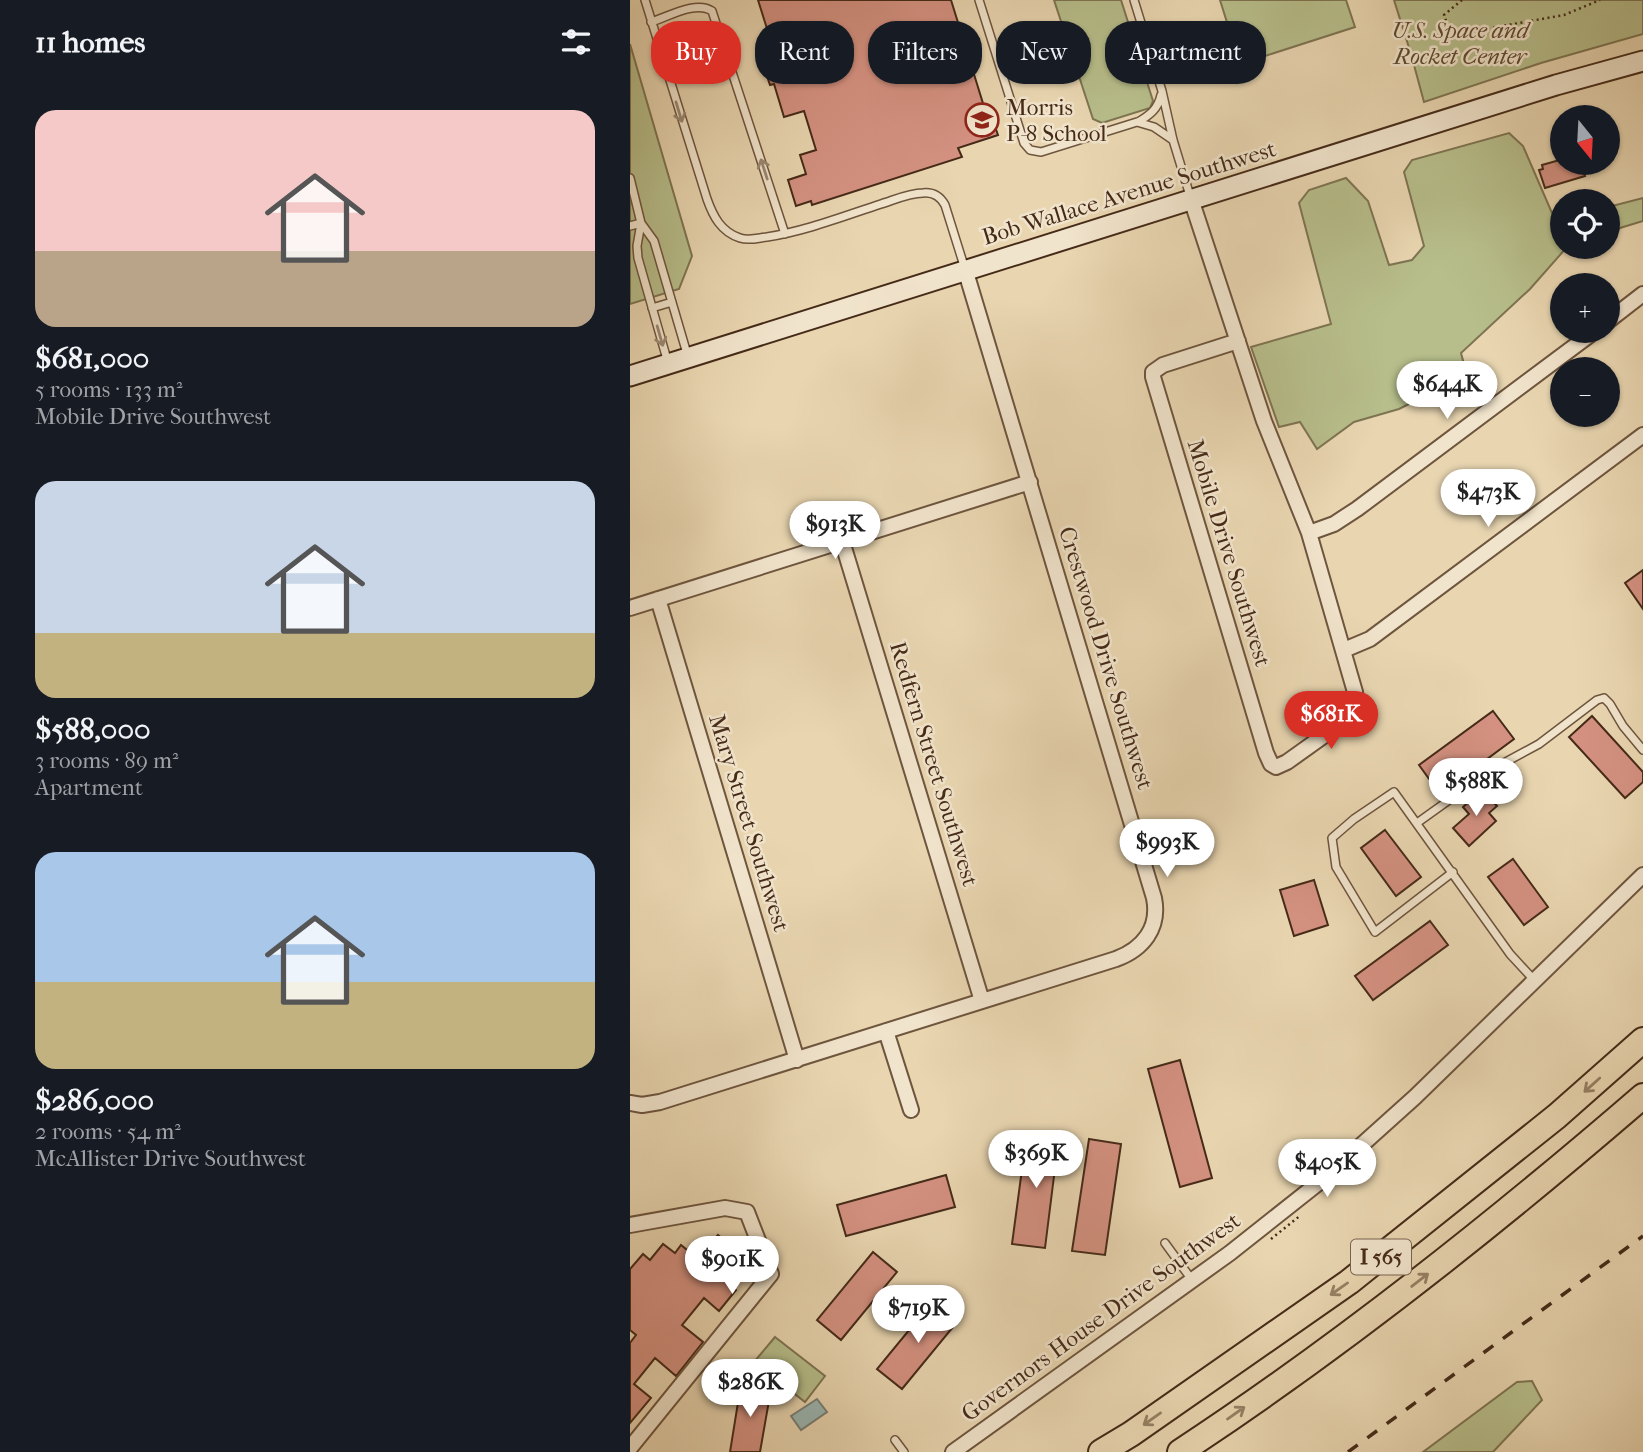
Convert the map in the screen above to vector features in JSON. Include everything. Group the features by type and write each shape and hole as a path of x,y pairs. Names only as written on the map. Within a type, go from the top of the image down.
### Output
{"highway":[{"name":"I 565","path":"1101,1452 1131,1434 1349,1282 1558,1116 1643,1040"},
{"name":"I 565","path":"1180,1452 1276,1386 1416,1283 1489,1226 1643,1096"}],"main road":[{"name":"Bob Wallace Avenue Southwest","path":"630,376 1556,85 1643,61"}],"street":[{"name":"Mobile Drive Southwest","path":"1191,199 1238,341 1264,421 1309,533 1345,650 1356,698 1354,711 1287,762 1276,766 1271,764 1226,625 1153,377 1153,372 1163,365 1238,341"},
{"name":"Crestwood Drive Southwest","path":"630,1103 642,1105 660,1102 1124,956 1146,939 1156,915 1154,898 965,270"},
{"path":"1620,312 1643,294"},
{"path":"1309,533 1334,524 1357,509 1579,343"},
{"path":"1345,650 1370,639 1643,435"},
{"path":"630,608 1030,482"},
{"name":"Redfern Street Southwest","path":"842,541 982,1001"},
{"name":"Mary Street Southwest","path":"658,599 797,1060"},
{"name":"Governors House Drive Southwest","path":"953,1452 1265,1227 1359,1149 1643,876"},
{"path":"886,1031 911,1110"},
{"path":"630,1225 725,1208 747,1212 771,1274 630,1448"}],"lane":[{"path":"645,0 651,22"},
{"path":"979,0 1024,143 1030,150 1041,152 1137,122 1158,107 1162,91"},
{"path":"1133,0 1162,91 1191,199"},
{"path":"654,21 698,7 712,11 715,21"},
{"path":"671,84 707,199 715,219 728,232 741,238 785,234 925,192 939,196 945,205 965,270"},
{"path":"736,84 785,234"},
{"path":"1137,122 1154,127 1173,140"},
{"path":"630,178 641,223 654,241 688,358"},
{"path":"630,226 641,223"},
{"path":"641,223 638,258 668,364"},
{"path":"652,308 672,302"},
{"path":"1417,823 1491,770 1539,744 1597,700 1604,698 1610,704 1623,726 1643,750"},
{"path":"1453,872 1375,932 1336,867 1332,838 1354,819 1394,792 1453,872 1510,954 1535,981"},
{"path":"1166,1243 1192,1280"},
{"path":"895,1440 904,1452"}],"path":[{"path":"1462,0 1444,15 1448,26 1463,33 1563,15 1600,0"}],"green space":[{"path":"1054,0 1121,0 1128,21 1105,21 1105,84 1148,84 1153,101 1150,108 1102,123 1093,119 1082,84 1091,84 1091,21 1061,21"},
{"path":"1220,0 1346,0 1355,27 1266,56 1266,21 1227,21"},
{"name":"U.S. Space and Rocket Center","path":"1394,0 1643,0 1643,34 1541,63 1424,102"},
{"path":"630,44 692,256 679,289 630,304"},
{"path":"1509,133 1523,146 1550,208 1550,259 1556,259 1530,289 1461,353 1465,368 1441,388 1399,409 1354,422 1317,449 1300,422 1279,427 1251,347 1331,324 1299,203 1309,190 1346,178 1368,201 1389,265 1412,260 1424,246 1404,172 1412,160"},
{"path":"1643,198 1643,221 1620,228 1620,204"},
{"path":"775,1337 825,1376 805,1402 754,1362"},
{"path":"1532,1381 1542,1400 1493,1452 1423,1452 1517,1382"}],"water":[{"path":"817,1399 827,1412 801,1430 791,1416"}],"building":[{"path":"758,0 951,0 958,21 868,21 868,84 977,84 986,113 990,112 998,135 958,148 962,157 812,205 811,201 796,206 788,180 806,174 800,155 816,150 804,111 784,117 774,84 854,84 854,21 765,21"},
{"path":"1550,163 1550,175 1585,176 1545,188 1539,170 1543,169 1542,165"},
{"path":"1643,570 1643,609 1625,583"},
{"path":"1493,711 1514,739 1440,794 1419,765"},
{"path":"1592,716 1643,772 1643,782 1625,798 1569,737"},
{"path":"1482,790 1497,806 1489,813 1496,821 1469,846 1453,828 1469,814 1463,807"},
{"path":"1385,830 1421,877 1396,896 1361,848"},
{"path":"1513,859 1548,907 1524,925 1488,877"},
{"path":"1314,880 1328,925 1294,936 1280,890"},
{"path":"1430,921 1448,945 1373,1000 1355,976"},
{"path":"1180,1060 1212,1178 1180,1187 1148,1069"},
{"path":"1027,1132 1059,1136 1045,1248 1012,1244"},
{"path":"1089,1139 1121,1144 1105,1255 1072,1251"},
{"path":"946,1175 955,1207 846,1236 837,1205"},
{"path":"718,1235 740,1253 721,1277 736,1290 719,1311 704,1298 682,1325 703,1342 676,1376 655,1358 634,1384 651,1398 630,1423 630,1343 636,1335 630,1330 630,1269 643,1254 650,1260 663,1244 675,1253 681,1245 698,1259"},
{"path":"873,1252 897,1272 841,1340 817,1320"},
{"path":"933,1301 958,1321 902,1389 877,1369"},
{"path":"741,1384 771,1389 760,1452 730,1452"}],"railway":[{"path":"1348,1452 1643,1236"}],"place":[{"name":"Morris P-8 School","path":"982,120"}]}
